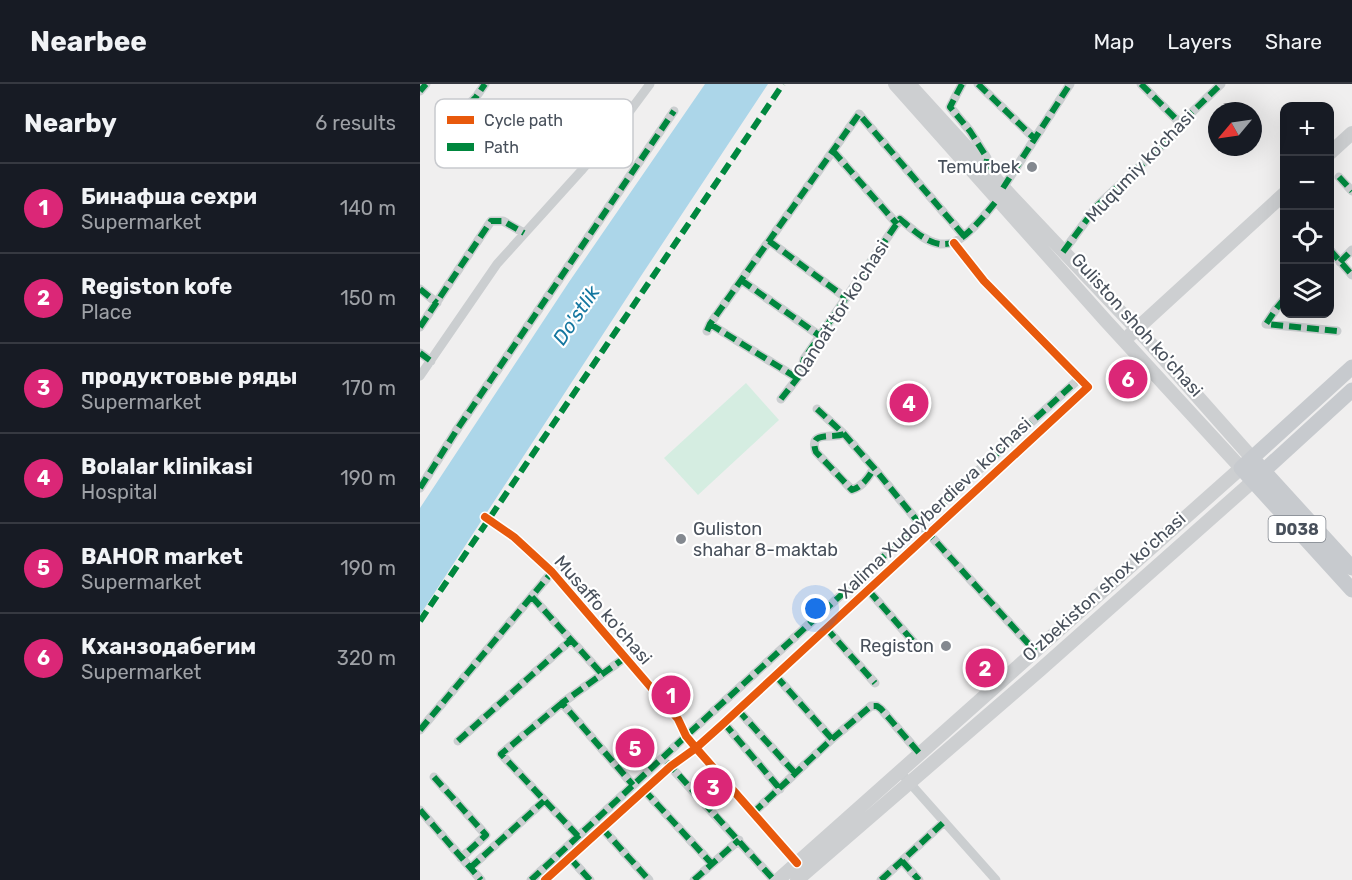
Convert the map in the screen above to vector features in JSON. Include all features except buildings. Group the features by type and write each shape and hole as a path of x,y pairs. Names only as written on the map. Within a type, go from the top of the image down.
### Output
{"main road":[{"name":"Guliston shoh ko'chasi","path":"895,84 1000,193 1063,252 1136,329 1247,463"},
{"name":"Guliston shoh ko'chasi","path":"909,84 986,169 1000,193 1124,340 1352,568"},
{"path":"1334,149 1352,133"},
{"path":"1124,340 1280,198"},
{"name":"O'zbekiston shox ko'chasi","path":"900,772 1220,488 1352,367"},
{"name":"O'zbekiston shox ko'chasi","path":"797,880 1040,670 1259,476 1352,390"},
{"path":"1272,439 1284,452"},
{"name":"Guliston shoh ko'chasi","path":"1259,476 1352,590"},
{"path":"1220,488 1230,500"},
{"path":"776,880 900,772"}],"street":[{"path":"420,91 426,84"},
{"path":"474,99 485,84"},
{"path":"633,107 650,84"},
{"path":"962,84 950,107 970,131 987,158 986,169"},
{"path":"978,84 1035,139"},
{"path":"833,151 898,221 939,244 954,243 987,212 1070,84"},
{"path":"1142,84 1183,126"},
{"name":"Muqumiy ko'chasi","path":"1063,252 1097,206 1183,126 1186,118 1221,84"},
{"path":"420,488 458,428 674,111"},
{"path":"797,378 708,327 859,114 964,236"},
{"path":"420,376 497,264 584,168"},
{"path":"1339,177 1352,191"},
{"path":"420,327 491,221 503,221 524,233"},
{"name":"Qanoat tor ko'chasi","path":"780,399 800,375 804,359 898,221"},
{"path":"769,242 846,298"},
{"path":"954,243 984,281 1080,378"},
{"path":"1340,262 1352,250"},
{"path":"1334,255 1352,275"},
{"path":"741,280 820,336"},
{"path":"420,289 437,303"},
{"path":"1280,304 1266,324 1337,331"},
{"path":"420,353 430,361"},
{"name":"Xalima Xudoyberdieva ko'chasi","path":"531,880 1080,378 1088,387 776,676 696,748 670,766 545,880"},
{"path":"817,409 844,434 920,524 1035,651"},
{"path":"844,434 820,437 814,446 816,452 850,489 854,490 862,485 874,468"},
{"name":"Musaffo ko'chasi","path":"485,517 514,537 552,572 678,719 686,736 696,748 797,863"},
{"path":"420,730 552,572"},
{"path":"868,591 918,647"},
{"path":"532,597 602,675"},
{"path":"826,628 875,683"},
{"path":"458,741 571,640"},
{"path":"578,836 501,754 562,704 626,657"},
{"path":"776,676 832,739"},
{"path":"562,704 633,785"},
{"path":"753,813 871,706 878,706 920,754"},
{"path":"738,710 795,773"},
{"path":"724,723 780,789"},
{"path":"663,758 776,880"},
{"path":"900,772 996,880"},
{"path":"434,777 486,835 461,858"},
{"path":"644,790 712,864"},
{"path":"470,868 544,801"},
{"path":"420,810 481,880"},
{"path":"881,880 944,822"},
{"path":"602,828 649,880"},
{"path":"694,880 739,840"},
{"path":"570,858 590,880"},
{"path":"902,861 919,880"}],"green space":[{"path":"746,383 779,420 698,495 664,458"}],"water":[{"name":"Do'stlik","path":"705,84 768,84 420,615 420,508 569,282"}],"marked path":[{"path":"420,91 426,84"},
{"path":"474,99 485,84"},
{"path":"420,621 783,84"},
{"path":"962,84 950,107 970,131 987,158 986,169"},
{"path":"978,84 1035,139"},
{"path":"1003,188 1070,84"},
{"path":"1141,84 1183,126"},
{"path":"1063,252 1097,206 1183,126 1186,118 1221,84"},
{"path":"420,488 458,428 674,111"},
{"path":"707,331 859,114 964,236"},
{"path":"833,151 897,224"},
{"path":"1339,177 1352,191"},
{"path":"781,399 800,375 804,359 900,219 929,241 940,244 951,243 972,229 998,199"},
{"path":"420,327 491,221 503,221 524,233"},
{"path":"769,241 846,298"},
{"path":"1340,262 1352,250"},
{"path":"1334,255 1352,275"},
{"path":"741,280 820,336"},
{"path":"420,289 437,303"},
{"path":"1280,304 1266,324 1337,331"},
{"path":"710,324 797,378"},
{"path":"420,353 431,361"},
{"path":"531,880 1080,378"},
{"path":"817,409 844,434 919,523 1035,651"},
{"path":"844,434 818,438 814,445 816,452 852,490 862,484 874,468"},
{"path":"420,730 552,572"},
{"path":"869,591 918,647"},
{"path":"532,597 602,674"},
{"path":"826,628 875,683"},
{"path":"458,741 571,640"},
{"path":"626,657 562,703 633,785"},
{"path":"776,676 832,739"},
{"path":"562,703 501,754 578,836"},
{"path":"753,813 871,706 881,709 920,754"},
{"path":"738,710 795,773"},
{"path":"724,723 780,789"},
{"path":"667,762 774,880"},
{"path":"434,777 486,835 461,858"},
{"path":"644,790 712,864"},
{"path":"470,868 544,801"},
{"path":"420,810 481,880"},
{"path":"881,880 944,822"},
{"path":"602,828 649,880"},
{"path":"694,880 739,840"},
{"path":"570,858 590,880"},
{"path":"902,861 919,880"}],"cycle path":[{"path":"545,880 671,766 724,723 1088,387 984,281 954,243"},
{"path":"485,517 514,537 552,572 678,719 686,736 696,748 797,863"}],"place":[{"name":"Temurbek","path":"1032,167"},
{"name":"Кханзодабегим","path":"1128,379"},
{"name":"Bolalar klinikasi","path":"909,403"},
{"name":"Guliston shahar 8-maktab","path":"681,539"},
{"name":"Registon","path":"946,646"},
{"name":"Registon kofe","path":"985,668"},
{"name":"Бинафша сехри","path":"671,695"},
{"name":"BAHOR market","path":"635,748"},
{"name":"продуктовые ряды","path":"713,787"}]}
